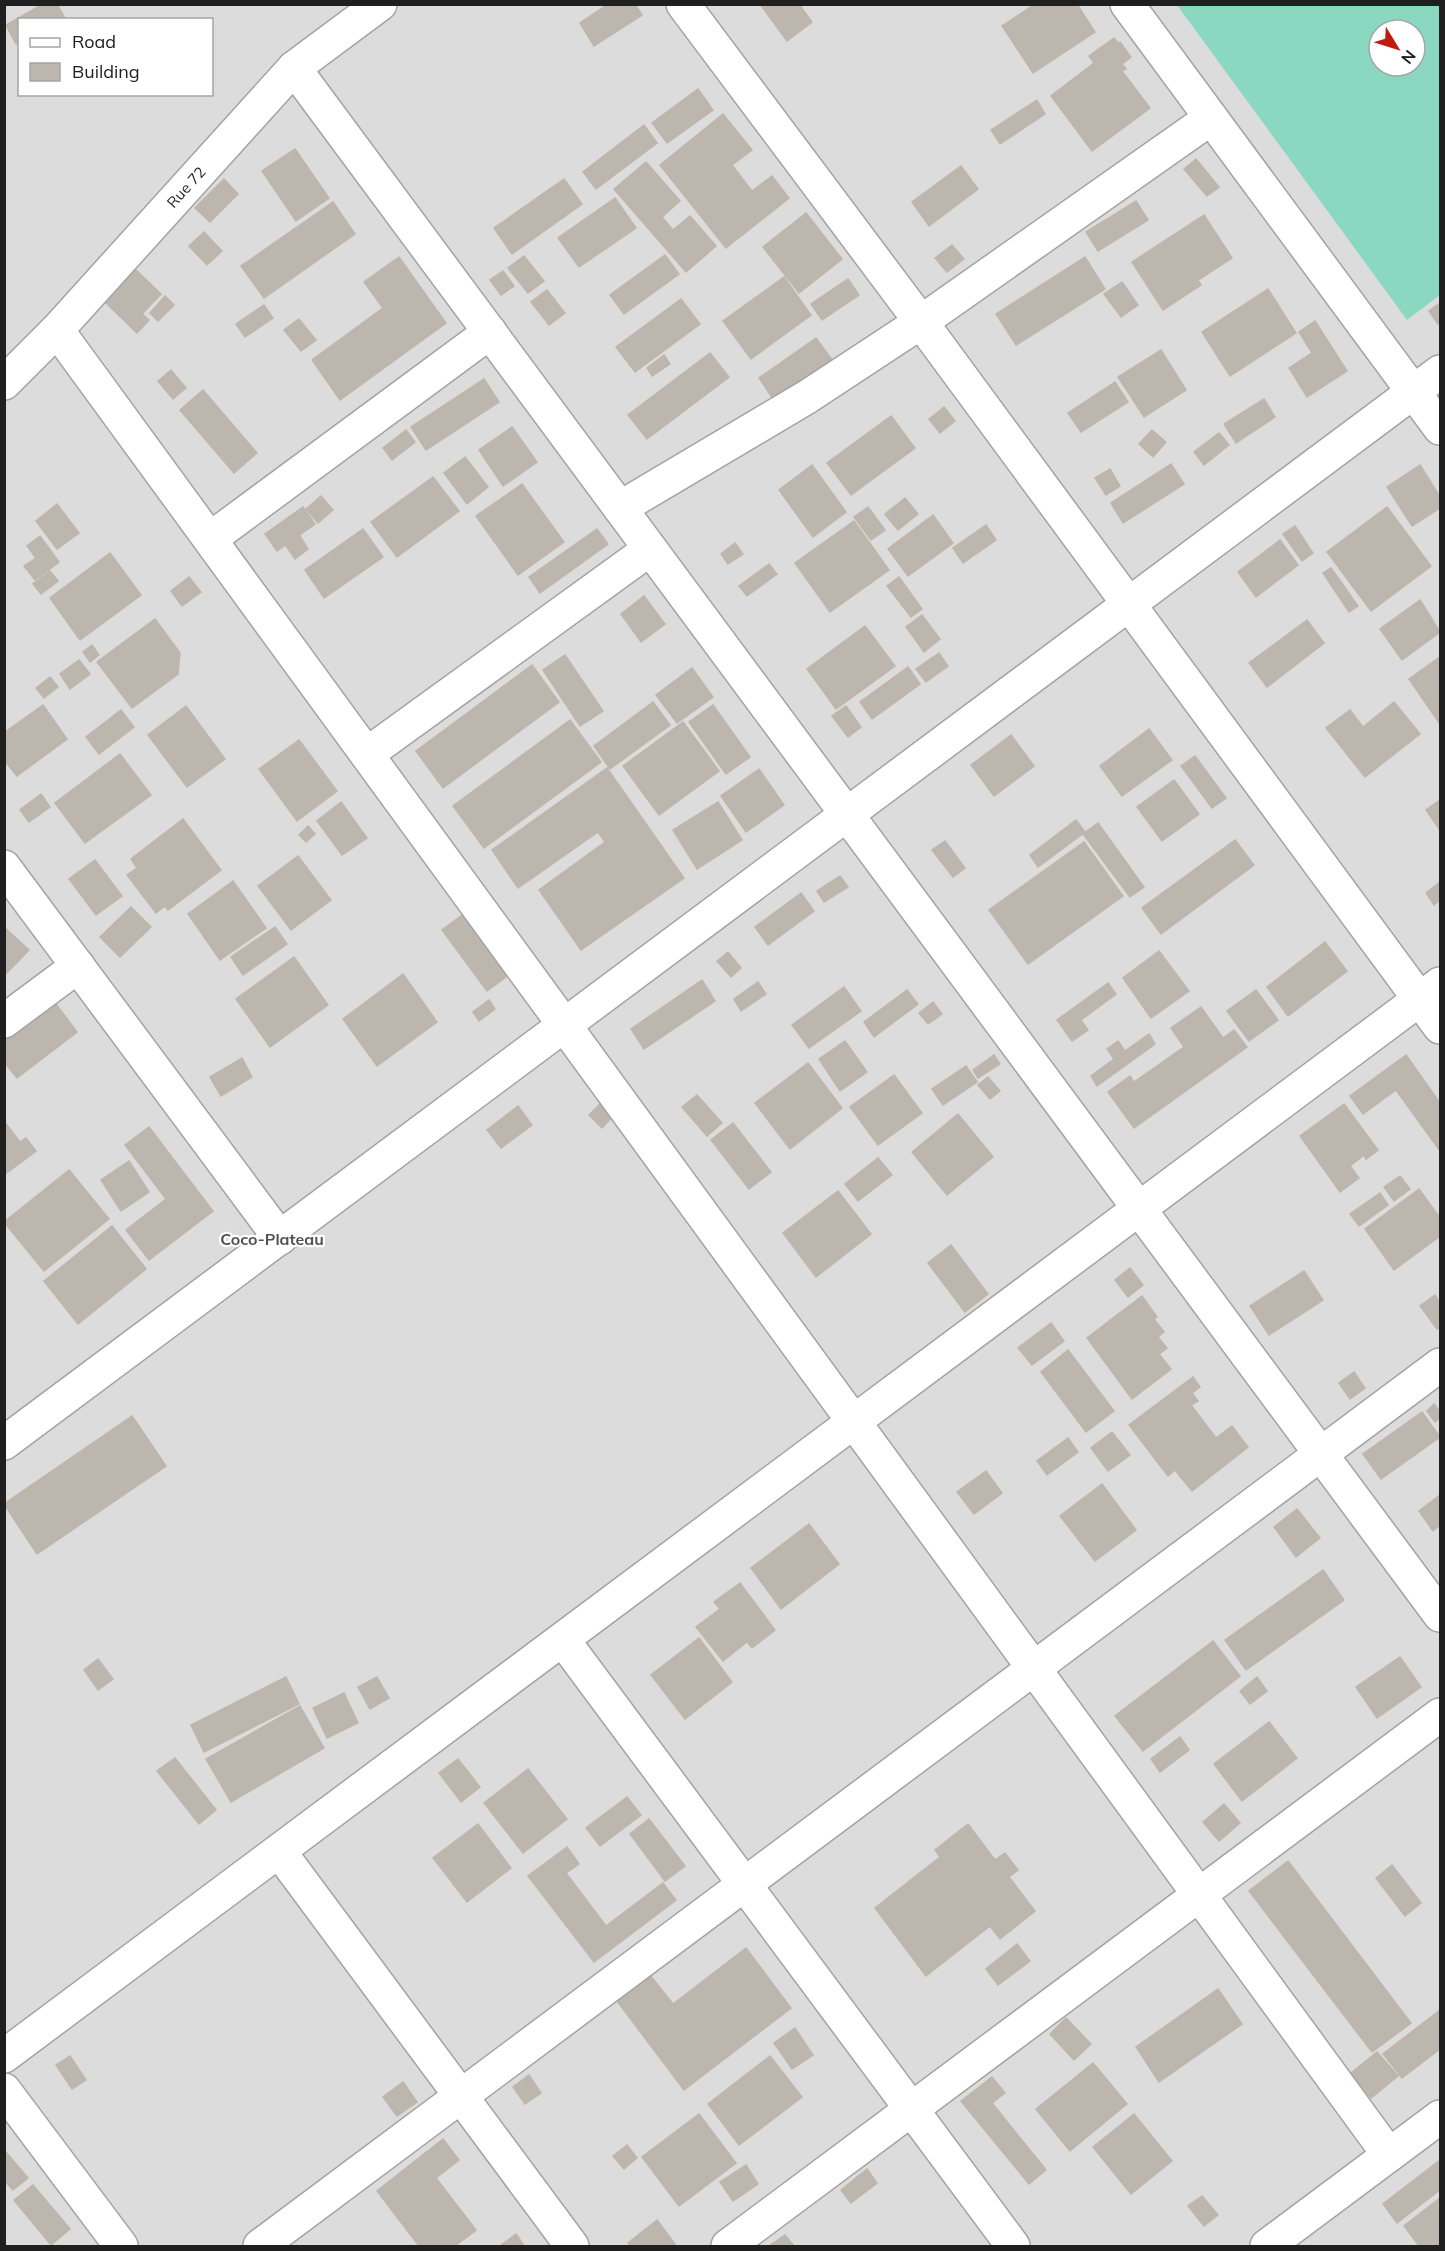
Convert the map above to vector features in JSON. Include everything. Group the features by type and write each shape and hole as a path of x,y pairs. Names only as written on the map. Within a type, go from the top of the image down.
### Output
{"street":[{"name":"Rue 72","path":"4,383 57,330 294,68 380,4"},
{"path":"683,4 921,322 1128,605 1430,992 1440,1027"},
{"path":"1127,4 1440,428"},
{"path":"294,68 1440,1615"},
{"path":"620,508 807,397 921,322 1211,118"},
{"path":"57,330 1389,2155"},
{"path":"210,539 490,332"},
{"path":"4,1443 1440,372"},
{"path":"367,754 650,549"},
{"path":"4,867 280,1238"},
{"path":"4,1021 78,966"},
{"path":"4,2056 1430,992"},
{"path":"260,2247 1440,1365"},
{"path":"562,1640 1013,2247"},
{"path":"728,2247 1440,1715"},
{"path":"279,1851 572,2247"},
{"path":"4,2090 121,2247"},
{"path":"1267,2247 1440,2117"}],"shaded area":[{"path":"5,5 1440,5 1440,2246 5,2246"}],"green space":[{"path":"1177,5 1440,5 1440,295 1407,320"}],"building":[{"path":"43,4 57,4 65,18 18,18"},
{"path":"608,4 635,4 642,15 594,46 580,23"},
{"path":"760,4 799,4 812,22 787,41"},
{"path":"1035,4 1077,4 1095,32 1033,73 1002,26"},
{"path":"18,18 18,44 16,44 6,25"},
{"path":"1114,38 1118,43 1120,42 1131,57 1122,64 1126,69 1122,71 1150,108 1092,151 1051,96 1094,63 1089,56"},
{"path":"698,89 713,110 667,143 652,123"},
{"path":"1037,100 1045,114 1000,144 991,130"},
{"path":"723,114 752,150 732,165 752,191 772,176 789,198 726,248 660,165"},
{"path":"644,125 657,143 596,189 583,172"},
{"path":"295,149 329,198 296,221 262,171"},
{"path":"1196,159 1219,187 1207,196 1184,169"},
{"path":"646,162 680,201 662,217 673,230 690,216 716,246 686,272 614,189"},
{"path":"961,166 978,189 929,226 912,202"},
{"path":"224,179 238,194 210,222 195,208"},
{"path":"564,179 582,204 512,254 494,228"},
{"path":"615,198 636,228 579,267 558,238"},
{"path":"1136,201 1148,220 1098,251 1086,232"},
{"path":"333,202 355,234 264,298 241,266"},
{"path":"806,213 842,259 799,293 763,247"},
{"path":"1204,215 1232,258 1198,280 1201,285 1163,310 1132,262"},
{"path":"204,232 222,251 207,265 189,246"},
{"path":"952,245 964,259 947,272 935,258"},
{"path":"665,255 679,274 624,314 610,295"},
{"path":"524,256 544,281 528,293 508,268"},
{"path":"399,257 446,323 340,400 312,360 383,308 364,282"},
{"path":"1085,257 1105,289 1016,345 996,314"},
{"path":"136,270 161,294 142,314 149,320 137,333 106,303"},
{"path":"503,271 514,286 501,295 490,280"},
{"path":"784,277 811,315 751,359 723,321"},
{"path":"848,279 859,295 822,320 811,304"},
{"path":"1122,282 1138,305 1121,317 1104,294"},
{"path":"1268,289 1296,333 1230,376 1202,332"},
{"path":"547,290 565,313 549,325 531,302"},
{"path":"165,296 174,305 158,321 150,313"},
{"path":"681,299 700,324 635,372 616,347"},
{"path":"1440,303 1440,322 1438,324 1429,311"},
{"path":"264,305 273,318 245,337 236,324"},
{"path":"299,319 316,340 301,351 284,330"},
{"path":"1315,321 1347,371 1307,397 1289,368 1312,353 1299,332"},
{"path":"816,338 833,361 775,402 759,378"},
{"path":"1161,350 1186,390 1144,417 1118,377"},
{"path":"710,353 729,377 647,439 628,415"},
{"path":"664,355 670,364 652,376 647,368"},
{"path":"171,370 186,388 173,399 158,381"},
{"path":"484,379 499,402 426,450 411,427"},
{"path":"1115,382 1128,402 1081,432 1068,413"},
{"path":"203,390 257,453 234,473 180,410"},
{"path":"1264,399 1275,417 1236,443 1224,424"},
{"path":"944,407 955,421 940,433 929,419"},
{"path":"891,416 915,448 851,495 827,463"},
{"path":"512,427 537,462 503,486 479,450"},
{"path":"406,430 415,442 392,460 383,448"},
{"path":"1152,430 1166,442 1153,457 1139,444"},
{"path":"1219,433 1229,445 1204,465 1194,452"},
{"path":"465,457 488,487 467,504 444,473"},
{"path":"1171,464 1184,484 1123,523 1111,503"},
{"path":"812,465 846,512 813,537 779,490"},
{"path":"1420,465 1440,497 1440,508 1412,526 1387,487"},
{"path":"1110,469 1120,486 1106,495 1095,478"},
{"path":"433,477 459,511 397,557 371,522"},
{"path":"522,484 564,542 518,575 476,516"},
{"path":"321,496 333,510 318,523 306,509"},
{"path":"905,498 918,514 898,530 885,514"},
{"path":"57,504 79,533 57,549 36,521"},
{"path":"303,507 315,524 277,551 265,534"},
{"path":"868,507 885,530 871,540 854,517"},
{"path":"1387,507 1431,566 1371,611 1327,552"},
{"path":"933,515 953,543 908,576 888,549"},
{"path":"854,521 889,570 830,612 795,563"},
{"path":"986,525 996,540 963,563 953,548"},
{"path":"1295,526 1313,553 1302,561 1283,534"},
{"path":"363,529 383,557 324,598 305,570"},
{"path":"597,529 608,544 540,593 529,577"},
{"path":"40,536 59,562 35,580 24,566 36,558 27,546"},
{"path":"300,536 308,549 295,559 286,546"},
{"path":"1280,540 1298,565 1256,597 1238,572"},
{"path":"735,543 743,554 728,564 721,554"},
{"path":"110,553 141,595 80,640 50,598"},
{"path":"769,564 777,574 747,596 739,586"},
{"path":"1331,568 1358,606 1349,612 1323,573"},
{"path":"50,571 58,581 41,594 33,584"},
{"path":"189,577 201,592 182,606 171,591"},
{"path":"899,577 922,609 911,617 887,586"},
{"path":"644,596 665,624 641,642 621,614"},
{"path":"1420,600 1440,632 1402,660 1380,629"},
{"path":"922,615 940,639 924,652 906,627"},
{"path":"155,619 180,653 178,674 132,708 97,662"},
{"path":"1307,620 1324,643 1267,687 1249,663"},
{"path":"865,626 895,666 836,709 807,669"},
{"path":"92,645 99,655 90,662 83,652"},
{"path":"939,653 948,666 926,682 916,669"},
{"path":"565,655 603,711 580,726 543,670"},
{"path":"1440,657 1440,724 1409,679"},
{"path":"79,660 90,674 70,689 60,674"},
{"path":"532,665 559,702 443,788 416,751"},
{"path":"908,667 920,684 872,719 860,702"},
{"path":"692,668 713,697 677,723 656,695"},
{"path":"50,677 58,687 44,698 36,688"},
{"path":"653,702 670,725 610,769 594,746"},
{"path":"1394,702 1420,734 1365,777 1326,728 1350,710 1363,727"},
{"path":"43,705 67,739 17,776 4,760 4,733"},
{"path":"713,705 750,757 726,774 689,722"},
{"path":"186,706 225,759 187,787 148,735"},
{"path":"846,706 861,727 848,737 832,716"},
{"path":"121,710 134,727 99,754 86,737"},
{"path":"570,720 601,762 484,848 453,806"},
{"path":"683,722 719,771 659,815 623,766"},
{"path":"1149,729 1172,760 1122,796 1100,766"},
{"path":"1011,735 1034,766 994,796 971,765"},
{"path":"299,740 337,791 297,821 259,769"},
{"path":"120,754 151,795 85,843 55,803"},
{"path":"1195,756 1226,798 1212,808 1181,766"},
{"path":"607,768 684,878 581,950 539,890 605,842 598,832 518,888 492,850"},
{"path":"759,769 784,805 746,832 721,796"},
{"path":"1174,780 1199,814 1162,841 1137,807"},
{"path":"41,794 50,807 29,822 20,810"},
{"path":"1440,800 1440,830 1426,810"},
{"path":"341,802 367,838 342,855 317,821"},
{"path":"718,802 742,840 697,869 673,830"},
{"path":"183,819 221,870 168,910 165,906 156,913 127,875 137,868 131,859"},
{"path":"1076,820 1085,832 1038,867 1030,855"},
{"path":"1098,823 1144,887 1130,897 1083,834"},
{"path":"308,826 315,834 306,842 299,835"},
{"path":"1235,840 1254,865 1161,934 1142,908"},
{"path":"945,841 965,868 953,877 932,850"},
{"path":"1084,842 1123,896 1028,964 989,910"},
{"path":"298,856 331,900 291,930 258,886"},
{"path":"95,860 122,896 96,915 69,879"},
{"path":"840,876 848,887 824,902 817,891"},
{"path":"233,881 266,928 220,960 188,914"},
{"path":"1440,882 1440,900 1434,905 1426,893"},
{"path":"801,893 814,911 768,945 755,927"},
{"path":"131,907 151,927 120,957 100,937"},
{"path":"465,913 510,974 487,991 442,930"},
{"path":"4,927 29,950 4,976"},
{"path":"275,927 287,944 243,975 231,957"},
{"path":"1325,942 1347,971 1288,1016 1267,987"},
{"path":"1159,951 1189,991 1151,1018 1123,978"},
{"path":"728,952 741,968 731,977 717,961"},
{"path":"294,957 328,1005 270,1047 236,999"},
{"path":"403,974 437,1022 377,1066 343,1019"},
{"path":"702,980 715,1001 644,1049 631,1029"},
{"path":"758,982 766,994 741,1011 734,999"},
{"path":"1108,983 1116,994 1081,1020 1088,1030 1072,1041 1057,1020"},
{"path":"844,987 861,1011 809,1048 792,1025"},
{"path":"907,990 918,1004 874,1037 864,1022"},
{"path":"1256,990 1278,1020 1249,1041 1227,1011"},
{"path":"50,996 77,1032 17,1078 4,1062 4,1031"},
{"path":"489,1000 495,1009 479,1021 473,1012"},
{"path":"933,1002 942,1014 928,1024 919,1013"},
{"path":"1201,1007 1223,1038 1234,1030 1247,1047 1134,1128 1108,1092 1130,1076 1134,1082 1184,1047 1171,1028"},
{"path":"1149,1034 1155,1044 1097,1086 1091,1076 1114,1059 1107,1049 1118,1041 1125,1051"},
{"path":"845,1041 867,1072 840,1091 819,1059"},
{"path":"994,1055 1000,1064 978,1078 973,1070"},
{"path":"1406,1055 1440,1103 1440,1151 1396,1090 1363,1114 1350,1096"},
{"path":"242,1058 252,1077 221,1096 210,1077"},
{"path":"808,1063 842,1108 790,1149 755,1103"},
{"path":"966,1066 977,1082 943,1105 932,1089"},
{"path":"894,1075 922,1113 878,1145 850,1107"},
{"path":"988,1077 1000,1091 990,1099 978,1085"},
{"path":"697,1095 722,1123 707,1136 682,1107"},
{"path":"601,1103 614,1115 602,1128 589,1115"},
{"path":"1344,1104 1378,1150 1366,1159 1364,1155 1350,1166 1359,1178 1340,1192 1300,1136"},
{"path":"518,1106 532,1125 501,1148 487,1130"},
{"path":"958,1114 993,1157 947,1195 912,1152"},
{"path":"4,1121 20,1142 26,1138 36,1151 4,1175"},
{"path":"733,1123 771,1172 749,1189 711,1140"},
{"path":"149,1127 213,1211 149,1260 126,1230 166,1199 125,1145"},
{"path":"878,1158 892,1175 858,1201 845,1184"},
{"path":"129,1161 149,1192 121,1211 101,1180"},
{"path":"69,1170 109,1219 44,1271 4,1222"},
{"path":"1400,1176 1410,1189 1394,1201 1384,1187"},
{"path":"1419,1189 1440,1218 1440,1236 1394,1270 1365,1229"},
{"path":"838,1191 871,1234 816,1277 783,1233"},
{"path":"1380,1193 1388,1205 1359,1226 1350,1214"},
{"path":"112,1226 146,1269 78,1324 44,1281"},
{"path":"951,1245 988,1294 965,1312 928,1263"},
{"path":"1130,1268 1143,1285 1128,1297 1115,1280"},
{"path":"1304,1271 1323,1300 1269,1335 1250,1306"},
{"path":"1435,1295 1440,1303 1440,1327 1437,1329 1420,1306"},
{"path":"1142,1296 1157,1317 1154,1319 1164,1332 1158,1337 1167,1348 1159,1354 1171,1369 1132,1399 1087,1338"},
{"path":"1051,1323 1064,1341 1032,1365 1018,1348"},
{"path":"1068,1350 1114,1411 1086,1432 1041,1372"},
{"path":"1354,1372 1365,1388 1350,1399 1339,1383"},
{"path":"1193,1377 1200,1387 1192,1393 1198,1401 1191,1405 1216,1438 1232,1426 1248,1447 1192,1491 1175,1470 1168,1476 1129,1425"},
{"path":"1434,1404 1440,1412 1440,1418 1435,1422 1427,1411"},
{"path":"1422,1412 1440,1437 1381,1479 1363,1454"},
{"path":"132,1416 166,1466 37,1554 4,1504"},
{"path":"1112,1432 1130,1455 1108,1471 1091,1448"},
{"path":"1068,1438 1078,1452 1047,1475 1037,1461"},
{"path":"986,1471 1002,1493 974,1514 957,1492"},
{"path":"1102,1484 1136,1530 1095,1561 1060,1516"},
{"path":"1440,1495 1440,1525 1433,1531 1419,1511"},
{"path":"1297,1509 1320,1538 1296,1557 1274,1527"},
{"path":"809,1524 839,1564 781,1609 751,1568"},
{"path":"1323,1570 1344,1600 1246,1670 1225,1640"},
{"path":"740,1583 775,1630 752,1648 747,1642 723,1661 696,1627 720,1609 714,1602"},
{"path":"699,1638 732,1682 685,1719 651,1675"},
{"path":"1213,1641 1240,1676 1143,1751 1115,1716"},
{"path":"1400,1657 1421,1687 1377,1718 1356,1687"},
{"path":"98,1659 113,1679 98,1690 84,1670"},
{"path":"286,1677 299,1704 204,1752 191,1725"},
{"path":"377,1677 389,1698 370,1709 358,1687"},
{"path":"1257,1677 1267,1691 1250,1704 1240,1691"},
{"path":"344,1693 358,1723 327,1738 313,1708"},
{"path":"300,1706 324,1748 231,1802 206,1759"},
{"path":"1269,1722 1297,1758 1242,1801 1214,1764"},
{"path":"1180,1737 1189,1750 1160,1772 1151,1759"},
{"path":"175,1758 216,1810 199,1824 157,1771"},
{"path":"458,1759 480,1787 461,1802 439,1773"},
{"path":"528,1769 567,1819 523,1853 484,1803"},
{"path":"627,1797 641,1815 600,1846 586,1828"},
{"path":"1224,1804 1240,1823 1219,1841 1203,1822"},
{"path":"649,1819 685,1866 665,1881 630,1834"},
{"path":"478,1824 511,1868 467,1902 433,1858"},
{"path":"968,1824 995,1860 1005,1853 1018,1870 1009,1877 1035,1911 1000,1939 990,1926 926,1976 875,1908 940,1857 935,1850"},
{"path":"567,1847 579,1864 566,1873 606,1926 663,1883 676,1900 594,1962 528,1876"},
{"path":"1288,1861 1411,2023 1372,2052 1249,1891"},
{"path":"1392,1865 1421,1903 1405,1916 1376,1878"},
{"path":"1017,1944 1030,1961 998,1985 986,1969"},
{"path":"746,1948 791,2008 684,2090 617,2001 650,1975 673,2004"},
{"path":"1218,1989 1242,2024 1159,2082 1136,2047"},
{"path":"1440,2010 1440,2049 1402,2078 1383,2054"},
{"path":"1066,2018 1091,2044 1074,2060 1050,2034"},
{"path":"795,2028 813,2055 792,2069 774,2043"},
{"path":"1377,2052 1398,2076 1371,2098 1351,2073"},
{"path":"70,2056 86,2080 72,2089 56,2065"},
{"path":"770,2056 802,2097 739,2145 708,2104"},
{"path":"1093,2063 1127,2104 1070,2151 1036,2109"},
{"path":"529,2075 541,2093 525,2104 513,2087"},
{"path":"992,2077 1005,2093 992,2103 1046,2170 1029,2184 961,2101"},
{"path":"403,2082 417,2102 397,2116 383,2097"},
{"path":"699,2114 736,2163 679,2206 642,2157"},
{"path":"1134,2114 1172,2161 1131,2194 1093,2147"},
{"path":"443,2139 459,2160 436,2178 476,2230 455,2246 419,2246 377,2191"},
{"path":"627,2145 637,2158 624,2169 613,2156"},
{"path":"4,2150 28,2178 13,2190 4,2180"},
{"path":"1440,2160 1440,2190 1397,2223 1383,2204"},
{"path":"746,2165 758,2184 733,2201 720,2182"},
{"path":"867,2169 877,2183 851,2203 841,2190"},
{"path":"33,2185 70,2229 51,2245 14,2200"},
{"path":"1202,2196 1218,2215 1204,2226 1188,2206"},
{"path":"1440,2198 1440,2246 1419,2246 1404,2226"},
{"path":"657,2220 675,2244 671,2246 630,2246 628,2243"},
{"path":"516,2234 523,2244 500,2246"},
{"path":"785,2235 794,2246 769,2246"}],"district":[{"name":"Coco-Plateau","path":"272,1239"}]}
